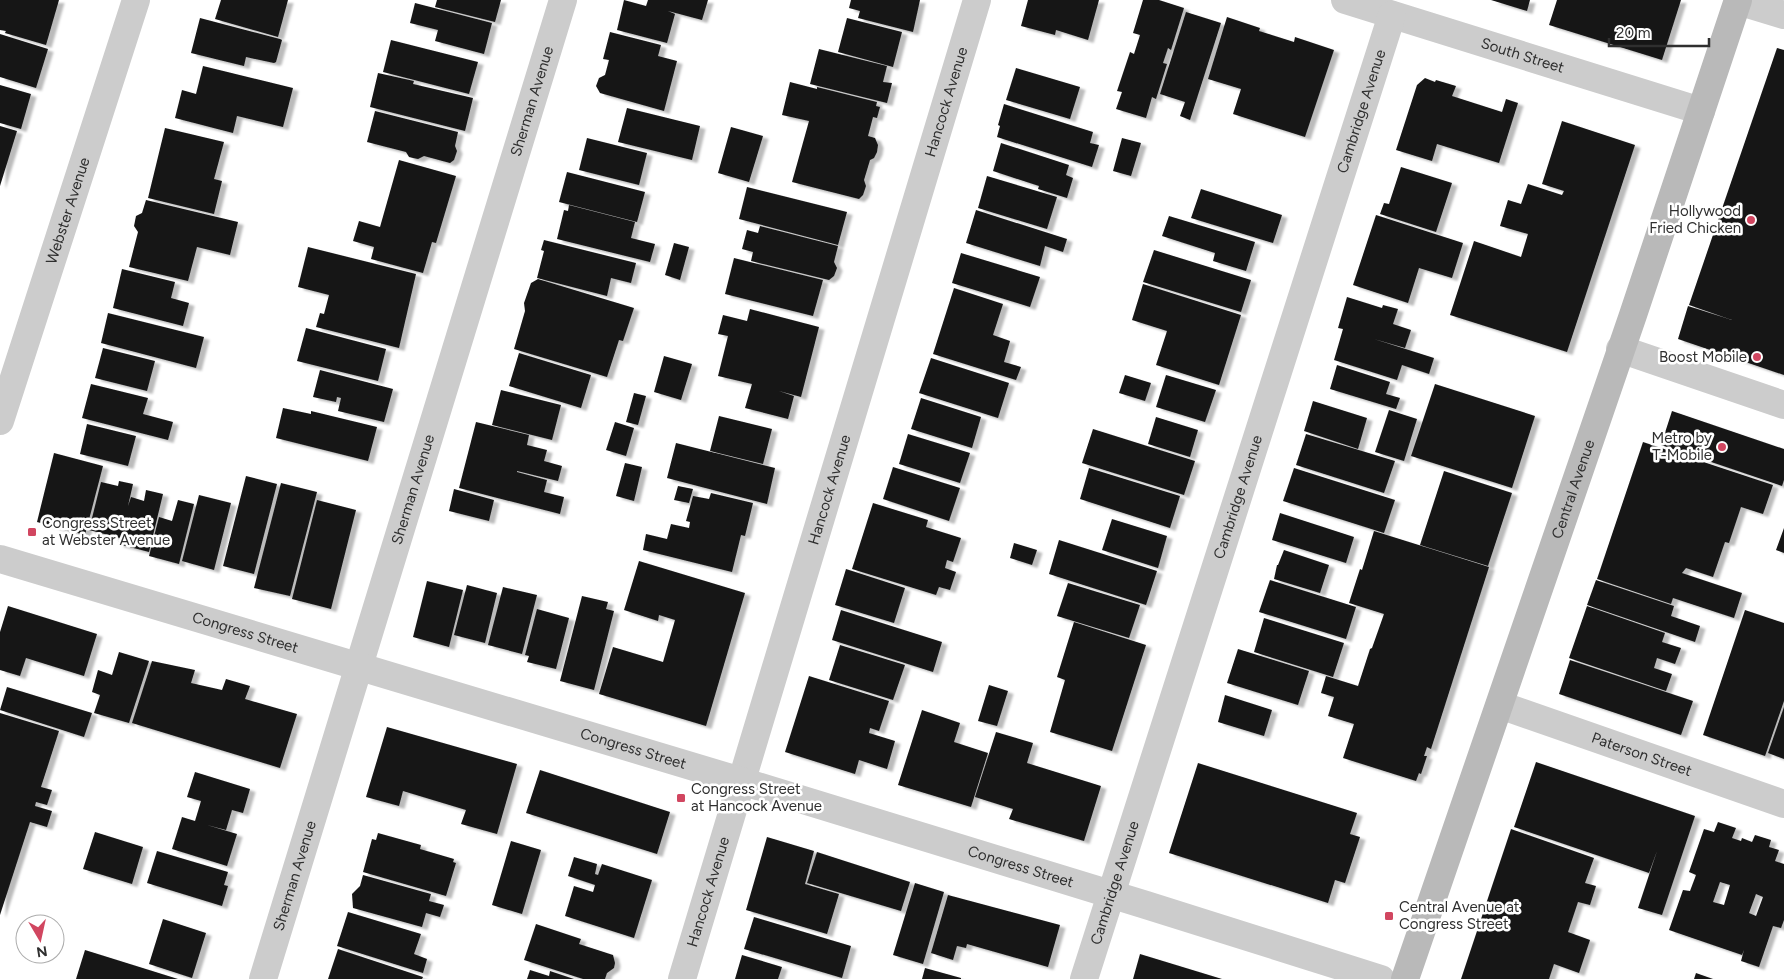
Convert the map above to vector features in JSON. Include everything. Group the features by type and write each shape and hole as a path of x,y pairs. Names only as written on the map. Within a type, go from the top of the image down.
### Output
{"main road":[{"name":"Central Avenue","path":"1405,979 1738,0"}],"street":[{"name":"Webster Avenue","path":"0,421 136,0"},
{"name":"Sherman Avenue","path":"263,979 563,0"},
{"name":"Hancock Avenue","path":"682,979 978,0"},
{"name":"South Street","path":"1345,0 1701,111"},
{"path":"1738,0 1784,15"},
{"name":"Cambridge Avenue","path":"1084,979 1392,15"},
{"path":"1620,349 1784,405"},
{"name":"Congress Street","path":"0,558 742,781 1112,894 1381,979"},
{"name":"Paterson Street","path":"1500,704 1784,804"}],"building":[{"path":"0,0 59,0 46,45 0,30"},
{"path":"221,0 288,0 278,37 215,19"},
{"path":"437,0 501,0 495,22 435,7"},
{"path":"624,0 646,6 648,0 708,0 702,20 668,11 675,14 667,43 617,30"},
{"path":"851,0 920,0 913,32 858,18 860,11 849,8"},
{"path":"1028,0 1099,0 1088,40 1056,30 1055,35 1021,26"},
{"path":"1143,0 1159,0 1184,8 1171,50 1168,48 1163,63 1167,64 1156,99 1152,97 1146,118 1116,109 1122,92 1117,91 1130,52 1134,54 1140,35 1133,33"},
{"path":"1491,0 1530,0 1527,11"},
{"path":"1557,0 1681,0 1662,60 1549,25"},
{"path":"415,3 492,23 484,54 435,41 438,30 410,23"},
{"path":"1186,12 1221,23 1190,120 1180,116 1185,102 1160,94"},
{"path":"1227,17 1260,28 1259,31 1294,42 1295,37 1334,50 1305,137 1233,114 1241,89 1208,79"},
{"path":"200,18 282,40 276,62 246,57 244,66 191,53"},
{"path":"847,18 902,32 893,67 838,52"},
{"path":"610,32 661,45 658,56 677,61 664,111 600,93 596,86 599,78 605,75 609,60 603,59"},
{"path":"0,34 48,49 36,88 0,77"},
{"path":"391,40 478,62 469,94 383,72"},
{"path":"1777,48 1784,50 1784,375 1678,339 1688,306 1732,320 1689,305"},
{"path":"819,49 887,66 883,82 892,83 887,103 810,84"},
{"path":"203,66 293,88 283,127 237,116 233,133 175,118 182,90 196,94"},
{"path":"1016,68 1080,87 1070,119 1006,100"},
{"path":"378,73 414,81 413,84 473,98 465,131 370,107"},
{"path":"1425,78 1456,86 1452,96 1502,112 1506,99 1518,103 1499,163 1437,144 1432,161 1396,150 1417,85"},
{"path":"790,82 877,102 876,106 880,107 877,118 873,117 868,136 875,138 878,145 877,152 874,158 870,160 864,180 866,186 863,195 859,199 792,182 809,121 782,115"},
{"path":"0,85 31,94 21,129 0,123"},
{"path":"1004,104 1093,132 1090,143 1099,145 1092,167 997,137 1000,126 998,125"},
{"path":"627,108 700,126 692,160 618,142"},
{"path":"375,111 458,132 455,146 457,151 454,160 450,163 424,156 418,159 413,158 409,157 406,152 367,142"},
{"path":"1562,121 1635,145 1567,352 1450,315 1474,241 1521,257 1528,234 1500,226 1508,200 1521,204 1528,184 1562,195 1564,191 1542,184"},
{"path":"0,126 17,131 0,186"},
{"path":"731,127 763,136 749,182 718,173"},
{"path":"165,128 224,142 214,179 222,181 214,214 148,198"},
{"path":"587,138 647,153 639,185 579,170"},
{"path":"1122,138 1141,143 1131,176 1113,171"},
{"path":"1001,143 1069,165 1066,175 1073,178 1067,198 1038,189 1039,186 993,171"},
{"path":"399,160 456,176 436,243 432,242 423,273 371,259 374,247 353,241 359,221 380,227"},
{"path":"1401,167 1452,183 1436,232 1380,214 1384,203 1389,204"},
{"path":"567,172 645,192 637,222 559,202"},
{"path":"987,176 1057,197 1047,229 978,208"},
{"path":"747,187 847,212 838,245 739,219"},
{"path":"1201,189 1282,215 1273,243 1191,218"},
{"path":"146,200 238,222 230,255 197,247 188,281 129,267 138,232 134,226 136,216 142,213"},
{"path":"569,205 635,222 631,238 655,244 650,262 557,239 564,210 568,211"},
{"path":"976,210 1067,239 1063,252 1045,246 1040,266 966,243"},
{"path":"1376,215 1463,243 1452,278 1419,268 1408,303 1353,285"},
{"path":"1169,216 1255,242 1246,271 1213,261 1215,253 1162,236"},
{"path":"760,226 838,246 834,262 837,268 834,276 829,280 751,261 753,252 742,249 747,230 758,233"},
{"path":"544,240 636,263 631,283 611,278 607,296 537,278 544,251 541,250"},
{"path":"674,243 689,247 680,280 665,275"},
{"path":"308,247 416,274 399,348 316,327 320,313 324,314 329,295 298,287"},
{"path":"1154,250 1251,280 1241,312 1143,282"},
{"path":"961,253 1040,277 1030,307 952,283"},
{"path":"734,258 823,280 813,316 725,294"},
{"path":"122,269 175,282 171,298 189,303 183,326 113,308"},
{"path":"538,279 634,308 623,341 619,340 607,377 514,349 525,311 524,303 531,283"},
{"path":"1143,284 1241,315 1219,385 1156,365 1167,331 1132,320"},
{"path":"954,288 1003,304 993,335 1010,341 1004,362 1021,367 1016,380 933,354"},
{"path":"1347,297 1382,308 1383,305 1398,309 1393,324 1411,330 1405,348 1374,339 1434,358 1429,374 1402,365 1397,380 1334,360 1343,329 1338,328"},
{"path":"750,309 819,327 801,397 779,391 794,396 788,419 745,408 752,384 718,376 728,336 718,334 723,315 747,321"},
{"path":"108,313 204,337 196,368 101,343"},
{"path":"306,328 386,349 378,381 297,361"},
{"path":"103,348 155,361 147,391 95,378"},
{"path":"519,353 591,375 581,408 509,386"},
{"path":"664,356 692,364 681,400 654,392"},
{"path":"931,358 1009,383 998,418 919,393"},
{"path":"1337,365 1390,382 1386,394 1400,398 1396,409 1330,389"},
{"path":"320,370 393,389 384,422 338,411 341,398 337,397 336,402 313,397"},
{"path":"1125,375 1151,383 1145,401 1119,393"},
{"path":"1166,375 1216,390 1205,422 1156,407"},
{"path":"91,384 148,398 143,414 173,422 168,440 82,418"},
{"path":"1435,384 1535,416 1512,488 1411,456"},
{"path":"501,390 561,405 552,440 492,425"},
{"path":"634,393 646,396 638,425 626,422"},
{"path":"921,398 981,417 972,448 911,429"},
{"path":"1313,401 1367,418 1358,449 1304,431"},
{"path":"283,408 311,414 311,411 377,427 368,461 276,438"},
{"path":"1389,410 1417,419 1404,461 1375,452"},
{"name":"Metro by T-Mobile","path":"1672,411 1784,449 1784,480 1782,486 1661,445"},
{"path":"719,416 772,429 763,464 710,451"},
{"path":"1156,417 1198,430 1190,457 1148,444"},
{"path":"476,422 529,435 527,445 547,450 544,461 562,466 558,481 517,471 547,480 544,492 564,497 560,514 459,488"},
{"path":"615,422 634,428 626,456 606,450"},
{"path":"87,424 136,436 128,466 80,454"},
{"path":"1093,429 1195,461 1184,495 1082,463"},
{"path":"908,434 970,453 960,483 899,464"},
{"path":"1306,434 1395,461 1384,493 1296,465"},
{"path":"1643,442 1773,485 1763,514 1741,507 1729,543 1725,542 1713,577 1686,568 1682,573 1742,593 1734,618 1673,598 1671,604 1597,579"},
{"path":"676,443 775,468 767,504 667,478"},
{"path":"54,453 103,466 85,535 37,522"},
{"path":"625,463 642,467 634,501 616,496"},
{"path":"893,467 960,488 949,521 883,499"},
{"path":"1089,468 1180,496 1170,528 1080,499"},
{"path":"1294,468 1395,500 1384,533 1283,501"},
{"path":"1444,471 1512,493 1488,566 1420,545"},
{"path":"246,476 277,484 254,574 223,566"},
{"path":"119,481 133,484 128,506 131,497 144,501 146,490 163,494 149,552 118,544 120,538 89,530 101,482 118,486"},
{"path":"281,483 317,492 290,596 254,588"},
{"path":"678,486 693,489 689,503 674,500"},
{"path":"454,489 494,500 489,521 449,511"},
{"path":"711,493 753,503 745,536 741,535 732,572 643,550 646,534 667,539 671,524 689,528 690,522 686,521 693,496 709,499"},
{"path":"199,495 231,503 214,570 182,561"},
{"path":"178,500 194,504 179,564 149,556 159,517 172,521"},
{"path":"317,500 356,510 331,609 292,599"},
{"path":"873,503 928,520 926,527 961,538 953,562 947,560 945,568 956,572 950,590 939,587 936,595 852,569"},
{"path":"1280,513 1354,537 1346,563 1272,540"},
{"path":"1112,519 1167,536 1158,568 1102,550"},
{"path":"1784,528 1784,553 1776,550"},
{"path":"1374,531 1489,567 1431,749 1427,747 1424,756 1427,756 1421,774 1419,773 1416,781 1343,758 1354,724 1328,716 1334,697 1321,693 1326,676 1358,686 1384,614 1349,603"},
{"path":"1059,540 1157,571 1146,605 1049,574"},
{"path":"1014,543 1037,550 1032,565 1010,558"},
{"path":"1284,550 1329,565 1320,593 1274,579 1277,565"},
{"path":"639,561 745,593 706,726 599,694 613,647 663,662 675,620 659,615 658,621 624,610"},
{"path":"846,569 905,588 894,623 835,605"},
{"path":"1270,580 1356,607 1346,639 1259,612"},
{"path":"1596,580 1674,606 1671,616 1700,626 1695,642 1587,605"},
{"path":"427,581 463,590 449,647 413,637"},
{"path":"1068,583 1140,605 1129,638 1057,616"},
{"path":"467,585 497,593 485,643 454,635"},
{"path":"503,587 537,595 522,654 488,645"},
{"path":"582,596 608,602 606,609 614,611 594,690 560,681"},
{"path":"8,606 97,634 84,676 26,658 20,676 0,670 0,632"},
{"path":"1587,606 1665,633 1662,642 1681,648 1675,664 1657,658 1654,668 1672,674 1666,691 1569,658"},
{"path":"537,609 569,618 556,669 527,662 529,656 525,655"},
{"path":"841,610 942,642 933,672 832,640"},
{"path":"1745,610 1784,623 1784,701 1765,756 1703,735"},
{"path":"1264,618 1344,643 1333,677 1254,652"},
{"path":"1074,622 1146,645 1112,751 1050,732 1065,680 1057,677"},
{"path":"840,645 905,665 893,700 829,680"},
{"path":"1238,649 1309,671 1298,705 1227,683"},
{"path":"119,652 149,661 129,723 94,713 100,695 92,692 98,670 112,675"},
{"path":"1570,660 1693,701 1681,735 1559,694"},
{"path":"152,661 195,670 191,683 222,690 226,679 250,686 245,699 297,714 280,768 132,723"},
{"path":"809,676 889,701 879,731 870,728 869,733 895,741 887,769 859,760 855,774 785,752"},
{"path":"989,685 1008,691 997,726 978,721"},
{"path":"7,687 92,713 84,737 0,710"},
{"path":"1225,695 1272,710 1264,736 1218,722"},
{"path":"1784,707 1784,759 1768,753"},
{"path":"922,710 960,723 954,742 988,753 971,807 898,785"},
{"path":"0,713 59,731 41,787 52,790 47,805 36,802 35,806 52,811 47,827 30,822 0,915"},
{"path":"387,727 517,764 497,834 461,824 466,810 403,791 399,806 366,797"},
{"path":"996,732 1033,743 1027,763 1101,786 1084,841 1009,819 1013,809 975,797"},
{"path":"1536,762 1695,816 1662,915 1638,908 1657,851 1649,873 1514,827"},
{"path":"1198,763 1357,813 1350,834 1360,837 1345,883 1335,880 1328,903 1169,853"},
{"path":"540,770 670,812 657,854 526,813"},
{"path":"195,772 250,789 243,813 232,810 226,830 207,825 237,834 227,866 172,849 182,817 195,821 201,801 187,797"},
{"path":"1718,822 1736,828 1732,838 1741,841 1742,838 1752,842 1755,835 1771,840 1769,847 1779,850 1775,861 1784,864 1784,920 1781,928 1773,926 1759,967 1741,961 1744,950 1742,955 1669,930 1683,890 1690,891 1696,875 1689,872 1704,829 1714,832","holes":["1720,882 1730,885 1724,905 1713,902","1756,894 1763,897 1756,916 1749,913"]},
{"path":"1511,829 1594,858 1585,883 1596,886 1590,905 1578,902 1568,932 1590,940 1579,973 1554,964 1549,979 1461,979"},
{"path":"95,832 143,847 132,884 83,869"},
{"path":"378,833 421,845 420,849 454,859 453,862 456,863 446,896 363,872 372,839 376,840"},
{"path":"767,837 814,851 805,884 839,894 827,934 746,910"},
{"path":"511,841 541,850 522,914 492,905"},
{"path":"157,851 228,872 224,885 228,886 222,906 147,883"},
{"path":"817,852 910,882 901,911 807,883"},
{"path":"574,857 597,864 595,874 598,875 602,864 652,880 634,938 565,916 574,886 593,892 595,885 568,876"},
{"path":"363,875 431,894 429,901 444,905 440,917 426,913 422,927 353,908 352,894 360,886"},
{"path":"915,883 944,892 923,964 893,955"},
{"path":"948,895 1060,925 1048,967 967,944 966,948 957,946 953,960 931,953"},
{"path":"348,912 421,934 414,954 427,959 423,973 337,946"},
{"path":"754,917 851,946 842,978 744,949"},
{"path":"163,919 206,933 192,978 149,964"},
{"path":"536,924 581,939 579,944 613,955 614,968 607,973 605,979 583,979 524,960"},
{"path":"338,949 423,977 422,979 328,979"},
{"path":"85,950 178,979 76,979"},
{"path":"1140,954 1222,979 1133,979"},
{"path":"742,955 782,967 778,979 735,979"},
{"path":"925,968 961,978 961,979 922,979"},
{"path":"530,970 549,976 550,971 574,979 527,979"},
{"path":"1696,973 1713,979 1694,979"}],"place":[{"name":"Hollywood Fried Chicken","path":"1751,220"},
{"name":"Boost Mobile","path":"1757,357"},
{"name":"Metro by T-Mobile","path":"1722,447"},
{"name":"Congress Street at Webster Avenue","path":"32,532"},
{"name":"Congress Street at Hancock Avenue","path":"681,798"},
{"name":"Central Avenue at Congress Street","path":"1389,916"}]}
